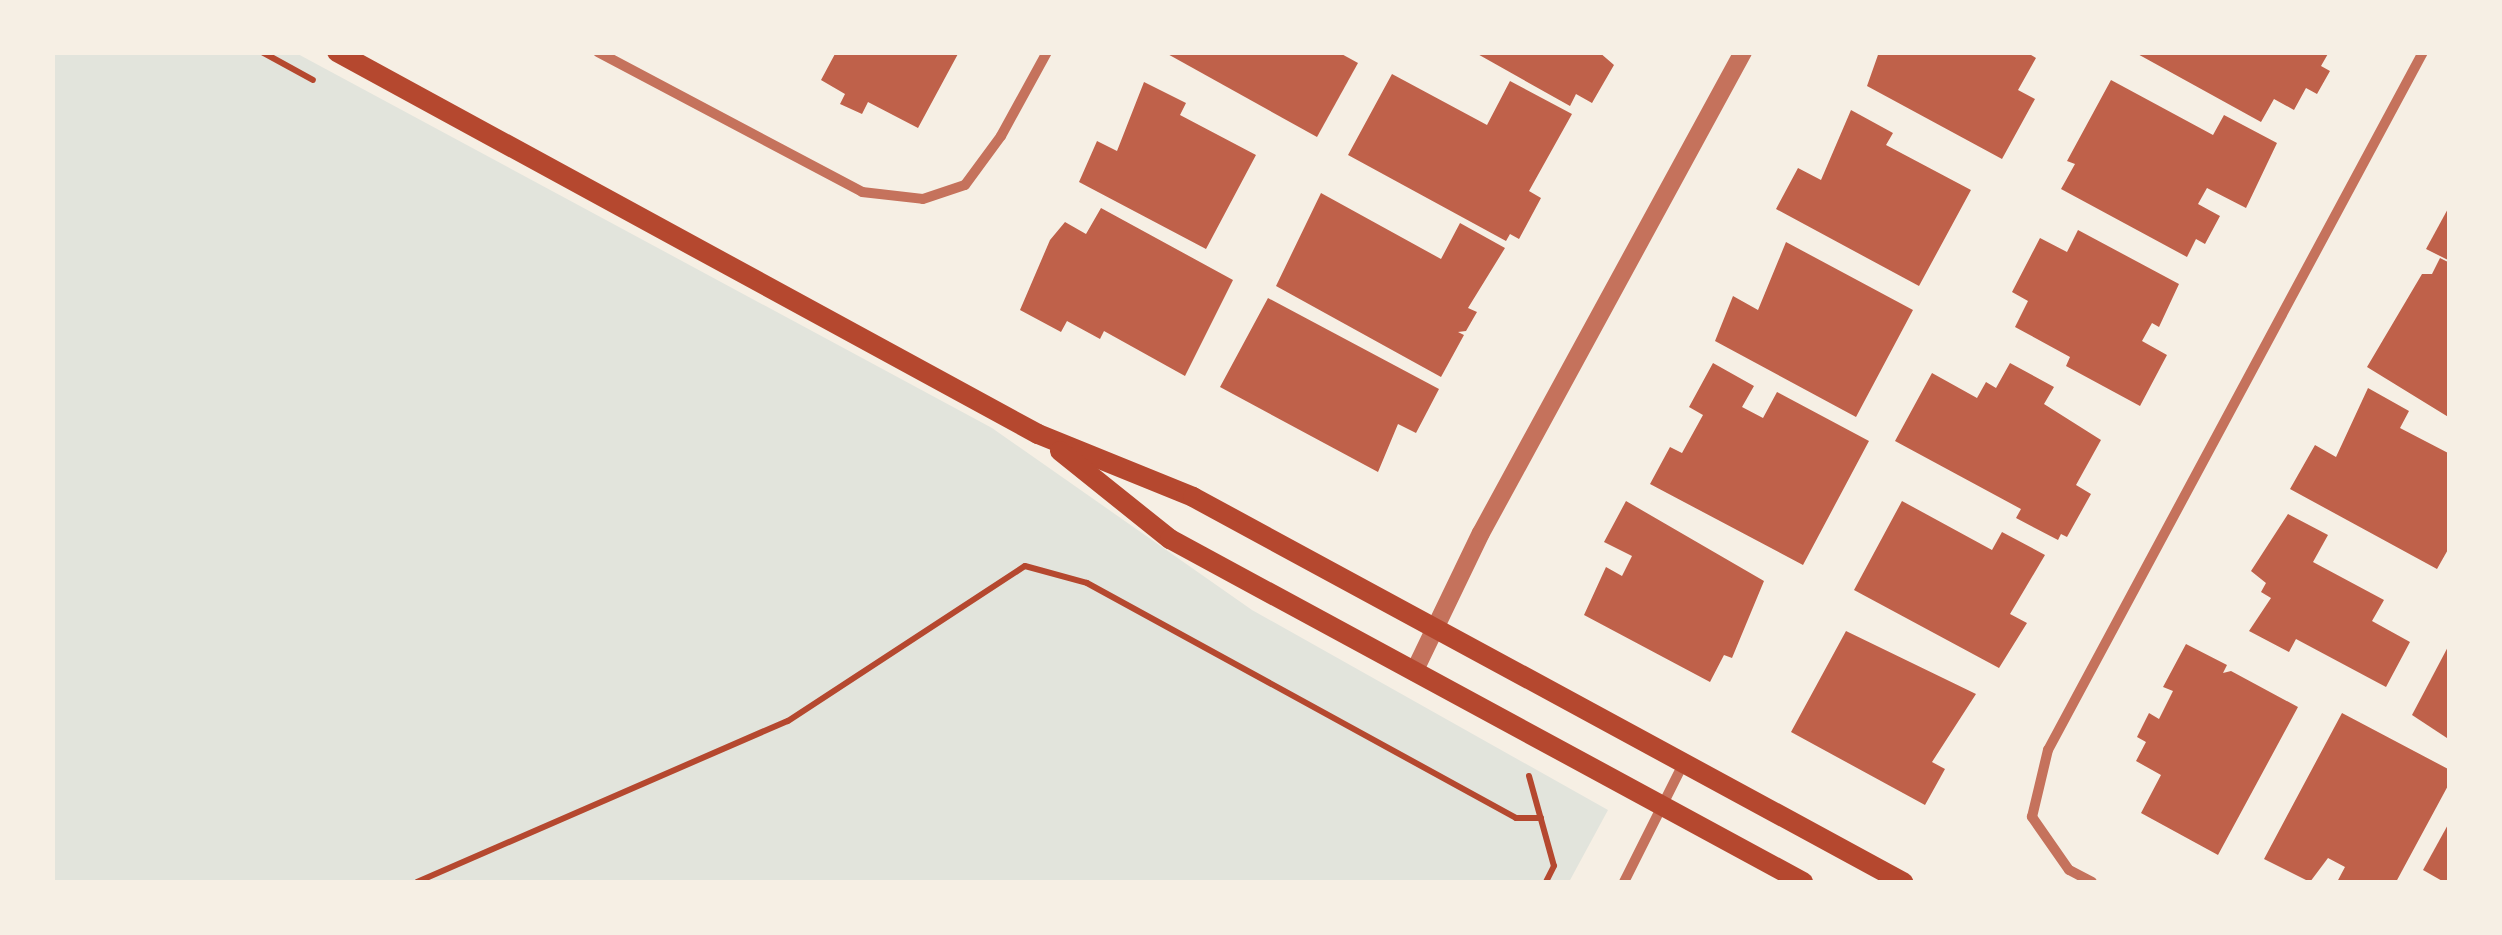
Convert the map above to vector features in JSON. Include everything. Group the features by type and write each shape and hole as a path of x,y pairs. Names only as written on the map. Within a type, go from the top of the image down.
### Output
{"main road":[{"path":"337,52 1038,434 1193,497 1904,882"},
{"path":"1038,434 1170,539 1660,810 1803,882"}],"street":[{"path":"598,52 862,192 922,200 965,185 1046,52"},
{"path":"1414,672 1433,629 1743,52"},
{"path":"2092,882 2068,870 2032,817 2048,750 2423,52"},
{"path":"1624,882 1683,764"}],"path":[{"path":"262,52 332,90"},
{"path":"418,882 788,721 1025,566 1087,582 1516,818 1541,818"},
{"path":"1513,766 1529,774 1554,866 1546,882"}],"shaded area":[{"path":"52,53 296,53 992,428 1252,610 1608,810 1569,882 53,882"}],"building":[{"path":"836,52 959,52 918,128 868,102 862,114 840,104 845,94 821,80"},
{"path":"1164,52 1338,52 1358,63 1317,137"},
{"path":"1474,52 1599,52 1614,65 1592,103 1576,94 1570,106"},
{"path":"1879,52 2026,52 2036,58 2018,90 2035,99 2002,159 1867,86"},
{"path":"2134,52 2329,52 2321,66 2330,71 2317,94 2306,88 2294,110 2274,99 2261,122"},
{"path":"1392,74 1487,125 1510,81 1572,114 1529,191 1541,198 1519,239 1510,234 1506,241 1348,155"},
{"path":"2111,80 2213,135 2224,115 2277,143 2246,208 2207,188 2198,204 2220,216 2205,244 2196,239 2187,257 2061,189 2075,164 2067,161"},
{"path":"1144,82 1186,103 1180,115 1256,155 1206,249 1079,182 1097,141 1117,151"},
{"path":"1851,110 1893,133 1886,145 1971,190 1919,286 1776,209 1798,168 1821,180"},
{"path":"1321,193 1441,259 1460,223 1505,248 1468,308 1477,312 1466,331 1458,332 1464,335 1441,377 1276,286"},
{"path":"2450,205 2450,261 2426,249"},
{"path":"1101,208 1233,280 1185,376 1104,331 1100,339 1067,321 1061,332 1020,310 1050,240 1065,222 1086,234"},
{"path":"2078,230 2179,284 2159,327 2152,323 2142,341 2167,355 2140,406 2066,366 2070,357 2015,327 2028,301 2012,292 2040,238 2067,252"},
{"path":"1786,242 1913,310 1856,417 1715,341 1733,296 1758,310"},
{"path":"2440,258 2450,263 2450,418 2367,367 2422,274 2432,274"},
{"path":"1268,298 1439,389 1416,433 1398,424 1378,472 1220,387"},
{"path":"1713,363 1754,386 1742,407 1763,418 1777,392 1869,441 1803,565 1650,484 1670,447 1682,453 1703,415 1689,407"},
{"path":"2010,363 2054,387 2044,404 2101,440 2076,485 2091,494 2067,537 2061,534 2058,540 2016,518 2021,509 1895,441 1932,373 1977,398 1986,382 1996,388"},
{"path":"2368,388 2409,411 2400,428 2450,454 2450,546 2437,569 2290,489 2315,445 2336,457"},
{"path":"1626,501 1764,581 1732,658 1724,655 1710,682 1584,615 1606,567 1622,576 1632,556 1604,542"},
{"path":"1902,501 1992,550 2002,532 2045,555 2010,614 2027,623 1999,668 1854,590"},
{"path":"2288,514 2328,535 2313,562 2384,600 2372,621 2410,642 2386,687 2296,639 2289,652 2249,631 2271,598 2261,592 2266,583 2251,571"},
{"path":"1846,631 1976,694 1932,762 1945,769 1925,805 1791,732"},
{"path":"2450,643 2450,740 2412,715"},
{"path":"2186,644 2227,665 2223,673 2231,671 2298,707 2218,855 2141,813 2161,775 2136,761 2146,742 2137,737 2149,713 2159,719 2173,691 2163,687"},
{"path":"2342,713 2450,770 2450,782 2396,882 2337,882 2345,867 2328,858 2310,882 2264,859"},
{"path":"2450,821 2450,882 2444,882 2423,870"}]}
